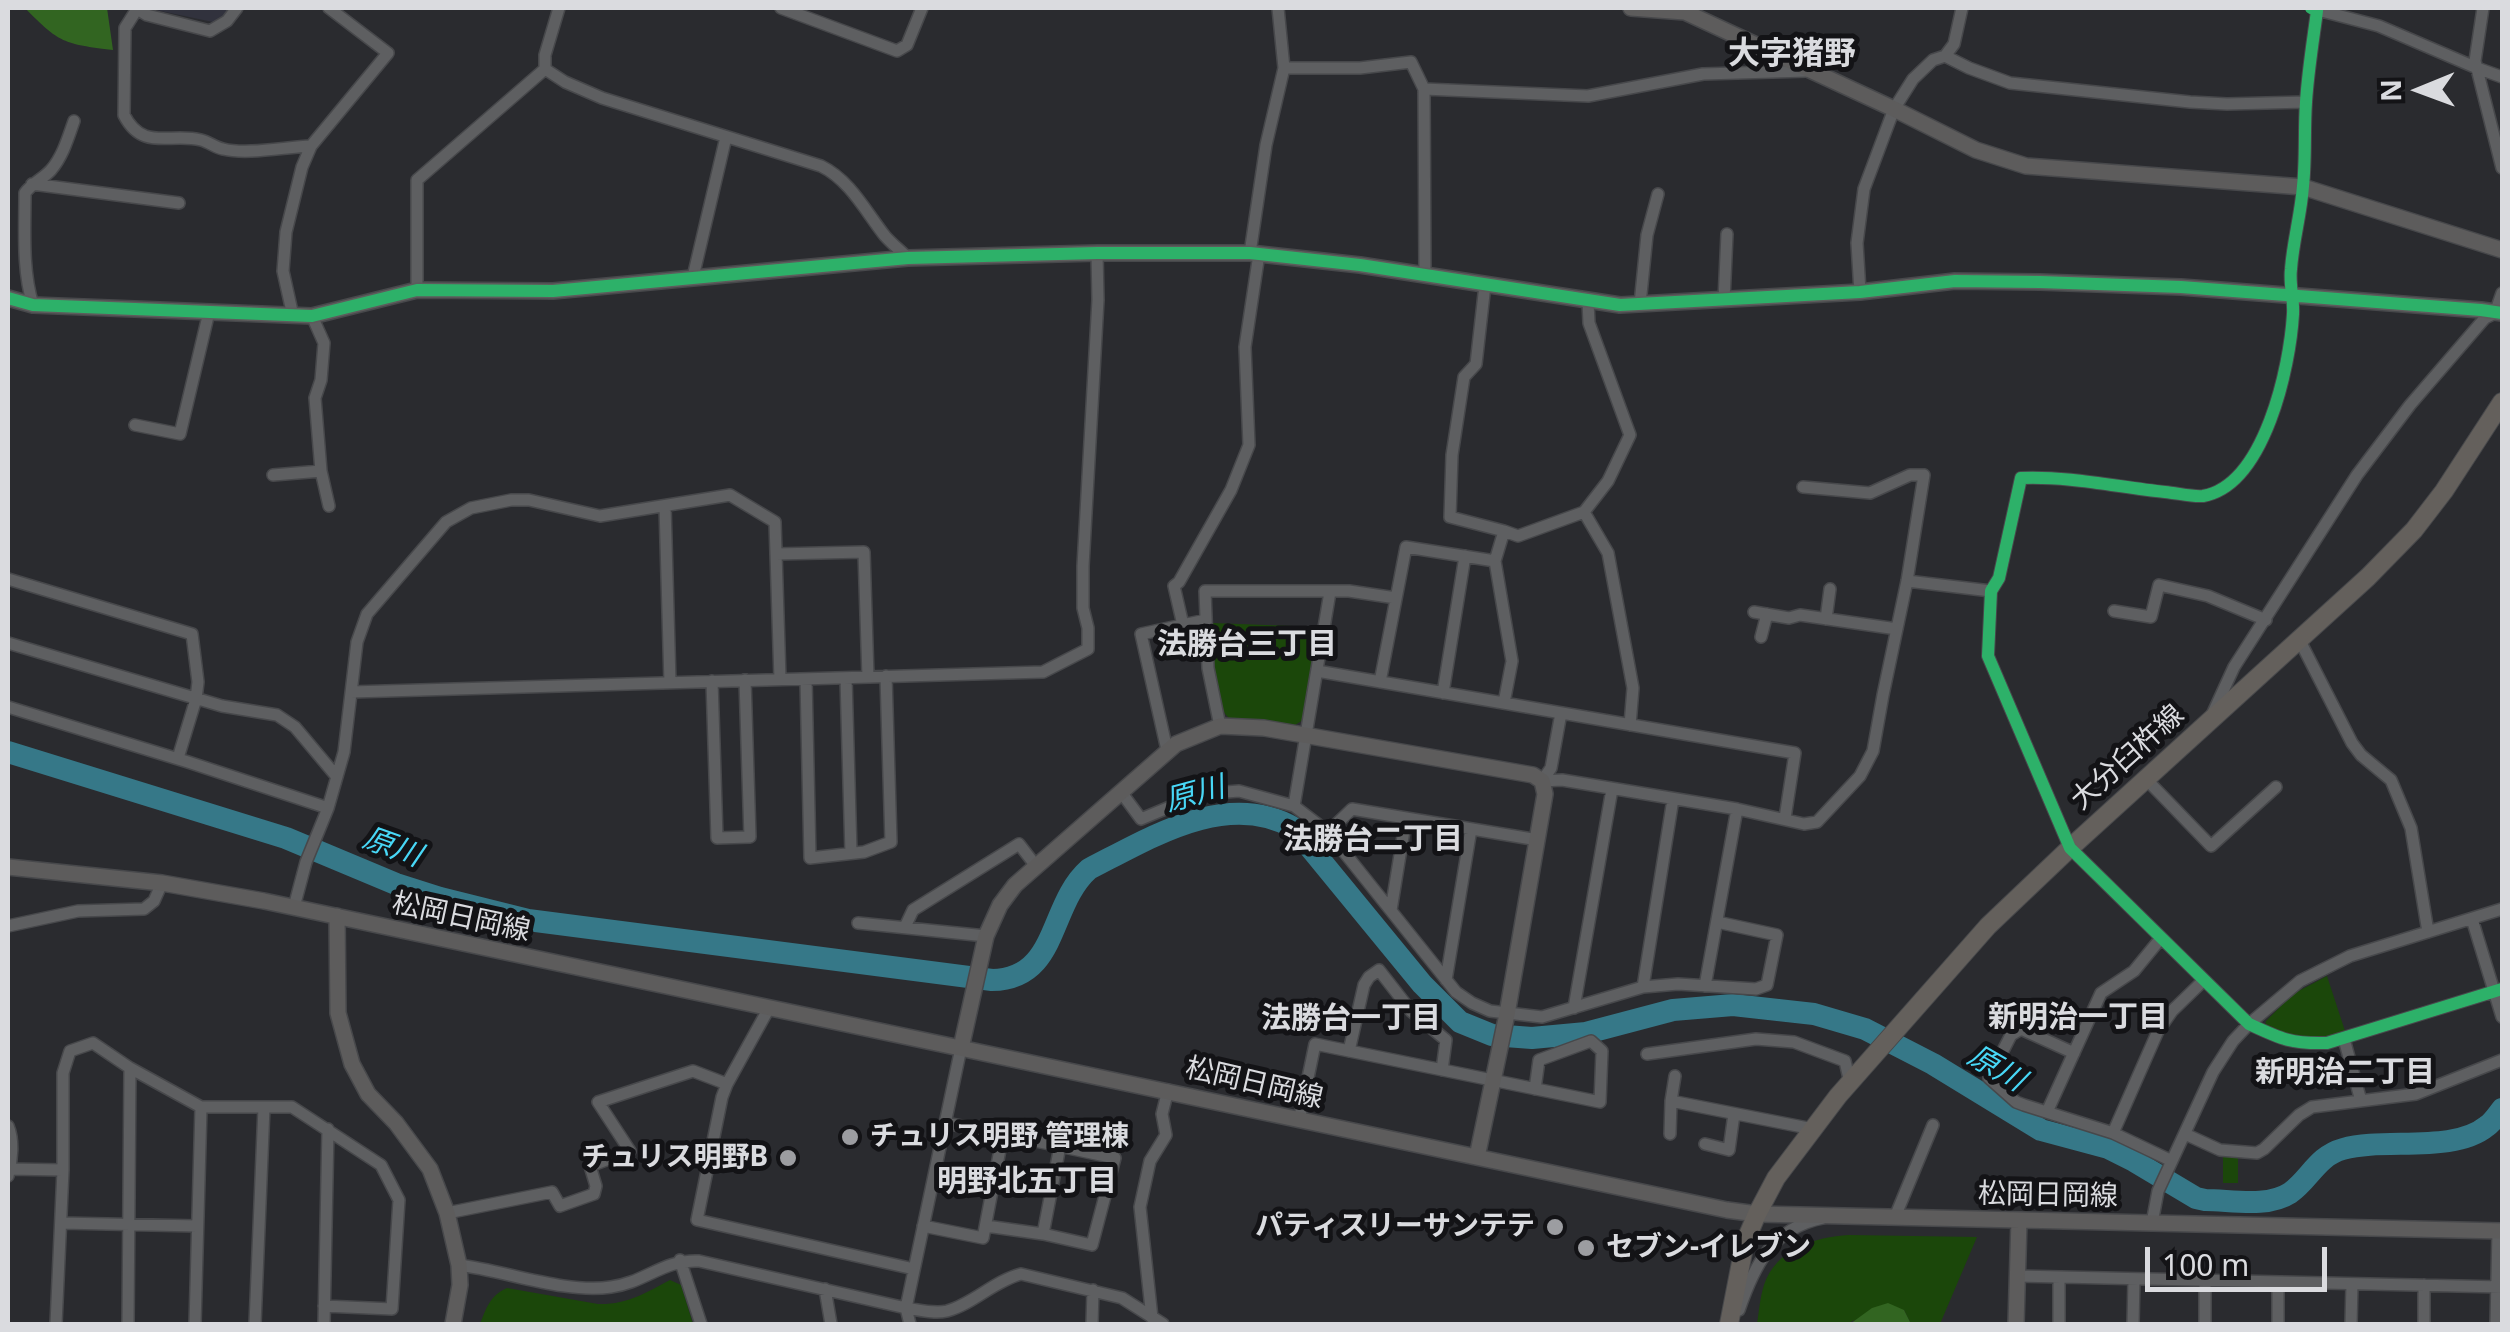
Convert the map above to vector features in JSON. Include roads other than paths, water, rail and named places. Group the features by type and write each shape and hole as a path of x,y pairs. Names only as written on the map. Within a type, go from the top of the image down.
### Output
{"main road":[{"name":"大分臼杵線","path":"1731,1324 1745,1242 1757,1214 1776,1178 1850,1083 1988,926 2368,578 2414,530 2502,402"}],"street":[{"path":"238,8 210,32 147,15 136,8 125,28 124,115 142,136 200,140 223,149 250,151 311,146"},
{"path":"292,316 283,271 286,232 302,167 311,146 388,53 329,8"},
{"path":"417,290 417,180 545,68 545,55 560,8"},
{"path":"781,8 897,51 907,44 922,8"},
{"path":"1183,625 1174,586 1232,490 1249,445 1245,346 1266,144 1284,68 1278,8"},
{"path":"1630,8 1685,12 1976,150 2026,166 2303,186 2502,250"},
{"path":"1860,292 1857,243 1864,190 1894,109 1913,79 1933,60 1946,56 1954,44 1962,8"},
{"path":"2483,8 2475,61 2502,168"},
{"path":"2499,990 2327,1043 2298,1044 2249,1024 2070,848 1988,656 1991,591 1999,578 2021,478 2055,477 2202,496 2224,488 2251,461 2282,385 2294,310 2290,272 2303,186 2314,9 2379,26 2502,77"},
{"path":"1946,56 2010,82 2190,102 2306,102"},
{"path":"1284,68 1360,68 1411,62 1424,90 1425,276"},
{"path":"545,68 564,82 602,98 833,172 908,258"},
{"path":"1424,90 1588,96 1703,74 1813,71"},
{"path":"33,305 24,193 53,168 74,121"},
{"path":"693,276 726,137"},
{"path":"32,184 179,203"},
{"path":"1640,304 1647,235 1658,194"},
{"path":"1724,300 1727,234"},
{"path":"352,692 1043,672 1088,649 1083,566 1098,300 1097,253"},
{"path":"8,298 33,305 312,316 417,290 553,291 908,258 1254,253 1360,264 1588,302 1640,304 1860,292 1954,282 2023,282 2182,286 2499,313"},
{"path":"1485,285 1476,364 1464,377 1452,455 1450,517 1518,536 1584,512 1608,481 1630,435 1588,324 1588,302"},
{"path":"2499,313 2502,293"},
{"path":"135,425 180,434 208,312"},
{"path":"2208,723 2234,667 2357,475 2410,405 2485,318 2499,313"},
{"path":"312,316 324,343 315,398 322,471 330,506"},
{"path":"273,475 322,471"},
{"path":"910,1324 906,1308 922,1226 986,936 1000,905 1015,885 1167,750 1194,735 1220,726 1264,728 1533,775 1542,781 1562,780 1804,824 1818,822 1860,776 1874,751 1924,476 1910,474 1870,492 1803,487"},
{"path":"294,907 344,752 357,642 367,614 434,535 461,512 529,500 600,516 730,494 775,522 780,680"},
{"path":"665,506 670,682"},
{"path":"1584,512 1608,552 1633,688 1630,725"},
{"path":"1504,531 1494,561 1512,660 1504,703"},
{"path":"1380,682 1406,547 1494,561"},
{"path":"776,554 864,552 868,677"},
{"path":"1443,693 1465,556"},
{"path":"8,580 192,634 198,682 178,758"},
{"path":"1907,581 1991,591"},
{"path":"2114,610 2151,617 2159,584 2208,596 2266,620"},
{"path":"1826,619 1830,589"},
{"path":"1220,726 1208,668 1205,591 1350,591 1396,598"},
{"path":"1294,806 1330,592"},
{"path":"1762,637 1760,613 1897,628"},
{"path":"1167,750 1141,634 1206,620"},
{"path":"2300,640 2352,743 2392,780 2411,828 2428,932"},
{"path":"8,643 222,706 277,715 295,728 337,777"},
{"path":"1317,671 1796,753 1785,818"},
{"path":"806,679 810,858 864,852 891,842 886,676"},
{"path":"846,678 851,854"},
{"path":"712,681 717,838 750,836 744,680"},
{"path":"8,706 328,808"},
{"path":"1476,1157 1506,1020 1538,840 1545,794 1542,781 1551,768 1561,713"},
{"path":"2146,779 2211,846 2276,787"},
{"path":"1574,1008 1612,789"},
{"path":"1121,792 1141,819 1201,794 1238,791 1294,806 1328,832 1463,998 1506,1020 1542,1016 1643,987 1678,984 1756,989 1767,985 1777,936 1717,922"},
{"path":"1643,987 1673,799"},
{"path":"1328,832 1352,809 1538,840"},
{"path":"1705,986 1737,809"},
{"path":"1391,910 1406,818"},
{"path":"1446,980 1471,829"},
{"path":"904,928 913,910 1019,844 1036,866"},
{"name":"松岡日岡線","path":"8,867 162,883 294,907 1727,1210 1757,1214 2500,1231"},
{"path":"8,926 78,911 144,909 154,901 162,883"},
{"path":"2152,1223 2158,1191 2214,1072 2249,1024 2300,981 2350,956 2502,909"},
{"path":"337,916 338,1013 352,1064 368,1094 396,1123 430,1169 448,1213 460,1285 453,1324"},
{"path":"2472,919 2499,990 2502,1017"},
{"path":"858,923 986,936"},
{"path":"2046,1112 2101,993 2134,971 2161,938"},
{"path":"1350,1051 1364,985 1379,970 1411,1011 1446,1040 1442,1070"},
{"path":"2113,1132 2158,1031 2204,980"},
{"path":"769,1008 726,1084 696,1220 914,1269"},
{"path":"2074,1053 2021,1029 2010,1035 1989,1078 2016,1102 2113,1132 2172,1163"},
{"path":"1648,1054 1756,1039 1794,1042 1845,1060 1850,1083"},
{"path":"2344,1039 2362,1100"},
{"path":"1299,1121 1315,1044 1535,1089 1600,1102 1602,1051 1592,1041 1539,1060 1535,1089"},
{"path":"56,1324 62,1223 63,1073 70,1051 93,1043 200,1107 292,1107 381,1165 399,1200 392,1308 324,1306"},
{"path":"2185,1134 2220,1150 2257,1153 2307,1110 2416,1094 2502,1060"},
{"path":"128,1324 130,1068"},
{"path":"448,1213 552,1192 560,1206 591,1196 596,1188 590,1166 630,1151 598,1102 692,1071 726,1084"},
{"path":"1670,1134 1675,1076"},
{"path":"1157,1321 1140,1207 1150,1161 1166,1135 1162,1114 1168,1090"},
{"path":"1671,1100 1813,1129"},
{"path":"195,1324 200,1107"},
{"path":"255,1324 264,1108"},
{"path":"1705,1144 1729,1150 1734,1114"},
{"path":"945,1123 1115,1158 1092,1245 986,1226"},
{"path":"1895,1217 1933,1125"},
{"path":"8,1126 8,1172 63,1170"},
{"path":"324,1324 328,1129"},
{"path":"922,1226 984,1238 1003,1134"},
{"path":"1043,1234 1060,1146"},
{"path":"1731,1324 1751,1276 1768,1250 1798,1226 1842,1216"},
{"path":"2016,1324 2019,1220"},
{"path":"62,1223 198,1226"},
{"path":"2496,1324 2500,1231"},
{"path":"459,1265 569,1287 597,1288 630,1282 680,1260 935,1312 951,1310 1021,1274 1122,1298 1157,1321"},
{"path":"680,1260 701,1324"},
{"path":"2018,1276 2500,1287"},
{"path":"2059,1324 2060,1277"},
{"path":"2133,1324 2134,1279"},
{"path":"2204,1324 2205,1280"},
{"path":"2278,1282 2278,1324"},
{"path":"2351,1324 2352,1284"},
{"path":"2424,1285 2424,1324"},
{"path":"824,1289 831,1324"},
{"path":"1092,1324 1094,1290"}],"waterway":[{"name":"原川","path":"8,752 286,838 396,884 528,920 992,980 1014,976 1030,967 1050,938 1076,884 1089,869 1189,822 1242,814 1268,817 1294,828 1422,984 1460,1022 1492,1035 1532,1038 1586,1033 1673,1010 1733,1005 1814,1014 1865,1029 1933,1064 2041,1130 2108,1148 2205,1200 2260,1202 2281,1198 2334,1152 2360,1146 2456,1140 2487,1126 2502,1109"}],"place":[{"name":"チュリス明野 管理棟","path":"850,1137"},
{"name":"チュリス明野B","path":"788,1158"},
{"name":"パティスリーサンテテ","path":"1555,1227"},
{"name":"セブン-イレブン","path":"1586,1248"}],"district":[{"name":"大字猪野","path":"1792,55"},
{"name":"法勝台三丁目","path":"1247,645"},
{"name":"法勝台二丁目","path":"1373,840"},
{"name":"新明治一丁目","path":"2078,1018"},
{"name":"法勝台一丁目","path":"1351,1019"},
{"name":"新明治二丁目","path":"2345,1073"},
{"name":"明野北五丁目","path":"1027,1182"}]}
